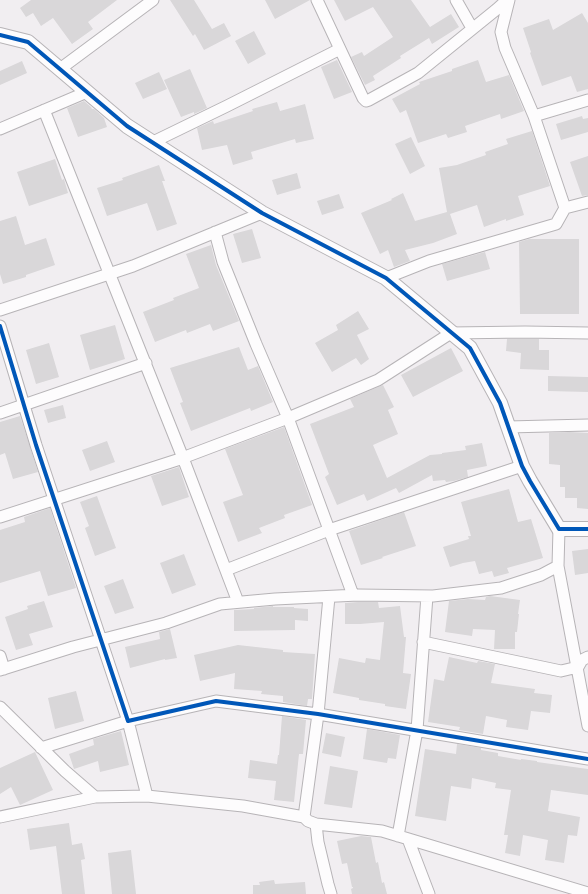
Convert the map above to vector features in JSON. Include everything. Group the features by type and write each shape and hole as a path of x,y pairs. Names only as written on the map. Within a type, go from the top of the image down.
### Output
{"street":[{"path":"60,69 153,0"},
{"path":"318,0 363,98 366,100 369,100 418,73 508,0"},
{"path":"456,0 472,28"},
{"path":"386,278 429,260 556,224 564,208 534,116 505,48 501,32 508,0"},
{"path":"0,35 28,42 127,126 262,213 386,278 470,348 500,402 522,466 559,529 558,566 588,726"},
{"path":"153,142 340,49"},
{"path":"0,129 87,92"},
{"path":"534,116 588,100"},
{"path":"44,110 146,363 238,602"},
{"path":"564,208 588,202"},
{"path":"0,310 133,266 262,213"},
{"path":"215,232 226,270 288,418 353,595"},
{"path":"0,326 55,500 128,721 147,796"},
{"path":"0,517 183,458 288,418 378,380 452,333 588,333"},
{"path":"0,413 146,363"},
{"path":"508,427 588,425"},
{"path":"226,570 329,530 522,466"},
{"path":"559,529 588,529"},
{"path":"0,656 2,670 73,647 166,623 220,604 275,599 353,595 433,596 501,588 541,575 558,566"},
{"path":"304,817 318,714 329,596"},
{"path":"427,596 417,730 403,837 429,894"},
{"path":"423,642 561,670 578,667"},
{"path":"578,667 582,660 588,657"},
{"path":"41,748 128,721 216,701 318,714 588,759"},
{"path":"0,707 65,771 96,797"},
{"path":"0,817 96,797 147,796 244,806 304,817 308,821 316,824 382,831 588,893"},
{"path":"316,824 318,842 331,894"}],"building":[{"path":"31,0 117,0 88,22 93,29 72,44 53,18 41,26 33,13 26,17 20,8"},
{"path":"170,0 194,0 212,29 224,23 231,36 204,50 195,34 193,36"},
{"path":"265,0 310,0 275,19"},
{"path":"334,0 411,0 430,27 451,14 459,27 432,44 429,38 400,56 401,58 373,76 375,80 365,85 351,57 362,52 364,56 393,37 373,7 345,21"},
{"path":"582,13 588,23 588,89 577,92 571,76 542,86 523,28 549,19 553,30"},
{"path":"254,31 266,54 248,64 235,41"},
{"path":"337,60 352,92 334,99 321,67"},
{"path":"478,60 486,82 509,75 524,111 501,119 500,114 465,126 467,132 448,138 446,134 418,143 406,110 400,113 392,99 420,84 419,82 452,71 452,69"},
{"path":"22,61 27,73 0,85 0,71"},
{"path":"190,69 207,108 194,114 194,112 181,117 164,80"},
{"path":"159,72 167,89 143,99 135,83"},
{"path":"84,101 104,118 107,127 78,137 67,108"},
{"path":"277,102 280,111 305,104 314,139 296,143 295,139 251,152 253,159 233,165 227,145 202,150 197,128 213,121 214,124 253,111 252,109"},
{"path":"582,116 583,119 588,118 588,132 561,140 556,124"},
{"path":"532,131 550,186 518,196 524,215 506,221 506,219 484,227 477,205 450,214 457,234 433,243 405,250 410,261 394,267 388,250 380,254 361,213 392,200 391,199 403,193 415,221 447,212 439,168 457,165 486,155 485,152 508,144 506,139"},
{"path":"411,137 425,166 410,174 395,144"},
{"path":"588,156 588,195 582,196 570,162"},
{"path":"55,159 62,180 64,179 68,193 29,206 17,172"},
{"path":"159,165 165,181 162,181 177,224 157,231 147,203 107,216 97,188 123,180 122,178"},
{"path":"297,173 301,188 277,195 272,180"},
{"path":"339,194 344,208 322,215 317,201"},
{"path":"16,216 25,245 46,238 55,265 26,275 26,277 3,284 0,274 0,221"},
{"path":"252,229 261,258 242,263 233,234"},
{"path":"529,239 579,239 579,314 520,314 519,242"},
{"path":"211,245 216,265 239,321 213,331 210,324 187,333 186,330 155,342 143,312 199,288 186,254"},
{"path":"485,252 490,269 447,281 442,264"},
{"path":"358,311 369,329 357,335 369,359 361,365 356,358 332,372 315,343 338,330 336,325"},
{"path":"115,325 125,359 90,370 80,335"},
{"path":"507,339 539,339 539,350 549,350 549,370 520,369 521,353 506,351"},
{"path":"49,343 59,377 36,384 26,350"},
{"path":"239,347 248,370 258,366 273,402 251,411 250,408 191,431 180,403 183,402 170,368"},
{"path":"451,348 463,371 413,397 401,375"},
{"path":"548,376 588,377 588,392 548,391"},
{"path":"383,385 394,407 388,410 398,434 373,445 387,478 430,455 466,450 465,446 482,443 487,466 467,470 468,477 454,481 433,481 432,475 399,493 396,488 367,501 364,494 337,505 325,477 329,474 310,424 354,407 350,399"},
{"path":"63,405 66,418 48,423 44,410"},
{"path":"20,416 38,472 13,479 5,453 0,455 0,422"},
{"path":"284,427 312,505 284,515 285,518 259,528 262,533 238,542 223,502 243,495 225,449"},
{"path":"549,433 588,433 588,509 577,508 577,498 565,498 565,487 560,487 560,465 549,464"},
{"path":"107,441 115,462 90,471 82,450"},
{"path":"179,467 189,497 162,506 151,476"},
{"path":"509,489 518,522 531,519 543,558 507,568 509,573 494,577 492,571 479,574 475,561 450,567 443,547 469,539 468,536 471,536 461,502"},
{"path":"97,496 116,548 95,556 85,528 89,526 80,502"},
{"path":"50,508 76,588 48,596 40,571 0,583 0,530 25,522 24,517"},
{"path":"404,512 416,546 361,565 349,531"},
{"path":"588,549 588,573 575,575 572,551"},
{"path":"184,554 196,585 172,594 160,563"},
{"path":"123,579 134,608 115,614 104,586"},
{"path":"490,596 520,600 517,632 515,632 515,649 494,649 495,630 473,629 472,636 445,632 449,601 468,599 485,600 486,597"},
{"path":"44,601 53,627 29,634 33,645 16,650 5,617 28,609 27,606"},
{"path":"378,602 379,608 400,606 404,637 406,637 403,673 411,674 406,709 385,706 385,704 359,700 359,698 333,693 339,658 365,663 366,658 380,660 384,622 345,624 345,603"},
{"path":"273,606 308,609 308,621 295,620 295,630 234,631 234,610"},
{"path":"170,629 177,658 165,659 130,668 125,647 160,639 159,632"},
{"path":"238,645 283,650 283,652 315,654 312,699 308,699 307,706 283,702 283,696 261,694 262,691 234,689 235,673 200,681 194,655"},
{"path":"449,657 477,663 478,661 495,664 491,683 535,689 534,693 552,695 550,713 531,711 528,730 506,727 507,720 486,716 483,734 459,730 460,727 428,722 434,679 444,681"},
{"path":"76,691 84,721 55,729 48,698"},
{"path":"282,716 306,720 303,754 299,754 294,802 274,800 276,781 248,778 250,760 277,764"},
{"path":"367,729 400,735 396,759 388,758 387,763 363,759"},
{"path":"121,731 129,765 100,772 98,761 74,769 69,754 94,745 93,739"},
{"path":"326,733 345,737 341,757 322,753"},
{"path":"457,744 481,748 481,750 498,753 498,756 588,769 588,795 551,790 548,811 580,817 577,836 568,835 564,863 545,860 548,840 523,835 520,856 505,853 508,835 504,835 511,790 495,788 496,783 472,778 471,789 451,786 446,821 415,816 425,749 456,754"},
{"path":"35,752 53,790 20,805 11,787 0,794 0,768"},
{"path":"330,766 358,771 352,808 324,804"},
{"path":"69,823 72,845 82,843 85,859 81,860 85,894 62,894 56,846 30,850 27,829"},
{"path":"361,836 371,837 376,863 378,862 382,883 384,882 387,894 352,894 351,889 353,887 347,863 342,864 337,841"},
{"path":"131,850 136,894 112,894 108,853"},
{"path":"274,880 275,884 305,882 306,894 253,894 253,885 260,885 259,882"}],"cycle path":[{"path":"0,35 28,42 127,126 262,213 386,278 470,348 500,403 522,466 559,529 588,529"},
{"path":"0,326 36,445 128,721 216,701 318,714 588,759"}]}
